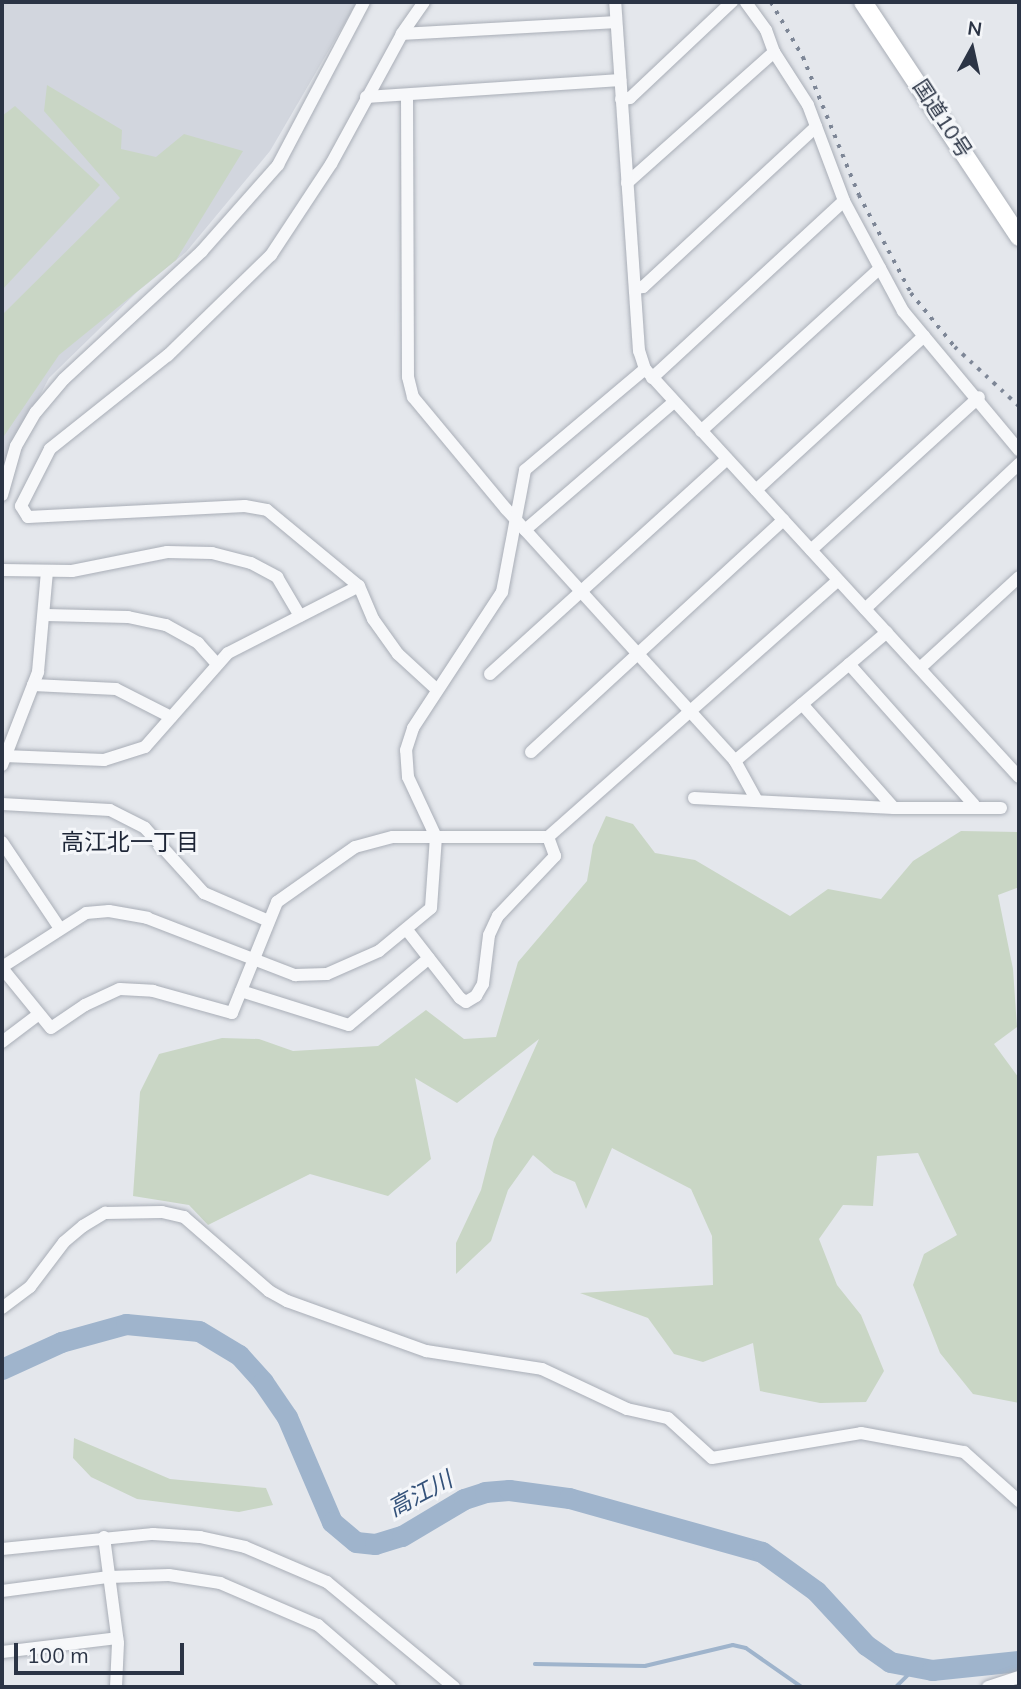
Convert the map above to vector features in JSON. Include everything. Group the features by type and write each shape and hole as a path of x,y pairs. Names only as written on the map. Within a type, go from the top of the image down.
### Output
{"highway":[{"name":"国道10号","path":"863,2 1019,237"}],"street":[{"path":"2,493 16,446 36,412 64,379 202,251 278,165 364,2"},
{"path":"424,2 402,34 331,164 271,255 168,355 50,450 22,506 29,517 244,506 267,510 359,586 373,619 398,654 436,690"},
{"path":"615,2 639,351 649,373 1019,775"},
{"path":"621,99 630,98 732,2"},
{"path":"746,2 766,30 774,52 816,127 844,201 903,311 979,397 1019,450"},
{"path":"402,34 616,22"},
{"path":"627,183 774,52"},
{"path":"366,97 620,80"},
{"path":"407,95 408,385 413,397 525,530 735,761 756,799"},
{"path":"635,288 643,287 816,127"},
{"path":"838,580 548,837 436,837 393,837 355,847 277,902 267,920 254,959 232,1013 153,991 120,989 85,1005 51,1028 2,967 60,927 86,913 127,914 254,959 295,975 327,975 347,969 407,930 431,908 436,837 411,790 406,763 413,728 502,592 514,517 525,470 649,373 844,201"},
{"path":"702,431 880,268"},
{"path":"756,490 924,336"},
{"path":"811,550 979,397"},
{"path":"525,530 674,402"},
{"path":"490,674 727,459"},
{"path":"865,609 1019,464"},
{"path":"531,752 783,520"},
{"path":"2,570 47,572 93,569 167,552 212,553 250,563 277,577 300,616"},
{"path":"47,572 46,615 33,685 3,761 120,758 145,747 216,663 259,634 359,586"},
{"path":"920,668 1019,577"},
{"path":"46,615 128,617 166,625 198,643 216,663"},
{"path":"735,761 887,632"},
{"path":"849,664 974,805"},
{"path":"33,685 116,688 171,717"},
{"path":"802,704 894,808"},
{"path":"694,798 894,808 974,805 1001,808"},
{"path":"2,804 110,810 145,828 204,893 267,920"},
{"path":"407,930 460,998 466,1002 477,996 483,984 489,935 498,916 555,856 548,837"},
{"path":"2,842 60,927"},
{"path":"241,991 349,1025 429,958"},
{"path":"2,1042 39,1014"},
{"path":"2,1307 30,1287 64,1242 83,1226 105,1213 162,1212 184,1217 269,1291 287,1301 426,1351 542,1369 627,1409 668,1418 712,1458 861,1433 964,1452 1019,1501"},
{"path":"104,1537 117,1638 116,1687"},
{"path":"2,1549 104,1537 200,1537 290,1563 342,1592 454,1687"},
{"path":"2,1591 109,1577 192,1578 253,1594 318,1625 390,1687"},
{"path":"2,1652 117,1638"},
{"path":"988,1687 1019,1677"}],"shaded area":[{"path":"2,2 357,2 270,151 186,252 137,292 49,378 2,468"}],"green space":[{"path":"47,85 122,130 121,149 156,157 184,134 243,151 176,260 59,355 2,439 2,315 120,198 44,111"},
{"path":"15,106 100,185 2,290 2,116"},
{"path":"606,816 633,824 655,853 695,860 790,916 828,889 881,899 913,861 961,831 1019,832 1019,887 998,895 1013,969 1017,1027 994,1044 1019,1078 1019,1403 973,1394 940,1353 913,1285 924,1254 957,1235 918,1153 877,1156 873,1206 843,1205 819,1239 837,1285 861,1315 884,1371 866,1402 820,1403 760,1391 753,1343 703,1362 674,1354 648,1318 580,1293 713,1285 712,1236 691,1189 612,1148 586,1209 575,1182 554,1173 533,1155 508,1190 491,1241 456,1274 456,1243 481,1190 494,1139 539,1039 457,1103 415,1078 431,1159 388,1196 310,1174 208,1225 189,1205 133,1196 140,1092 159,1054 222,1038 259,1039 293,1051 378,1046 426,1010 464,1039 496,1037 518,962 587,881 593,845"},
{"path":"74,1438 170,1479 266,1488 273,1505 239,1512 137,1499 91,1477 73,1458"}],"waterway":[{"name":"高江川","path":"2,1369 61,1342 126,1324 199,1331 239,1355 263,1382 287,1417 332,1522 356,1542 375,1544 402,1536 464,1499 485,1492 509,1490 569,1498 762,1552 816,1591 866,1645 890,1662 932,1670 1019,1661"},
{"path":"535,1664 645,1666 733,1645 746,1648 802,1687"},
{"path":"896,1687 913,1670"}],"railway":[{"path":"771,2 803,57 859,195 911,293 955,347 1019,406"}],"district":[{"name":"高江北一丁目","path":"130,842"}]}
